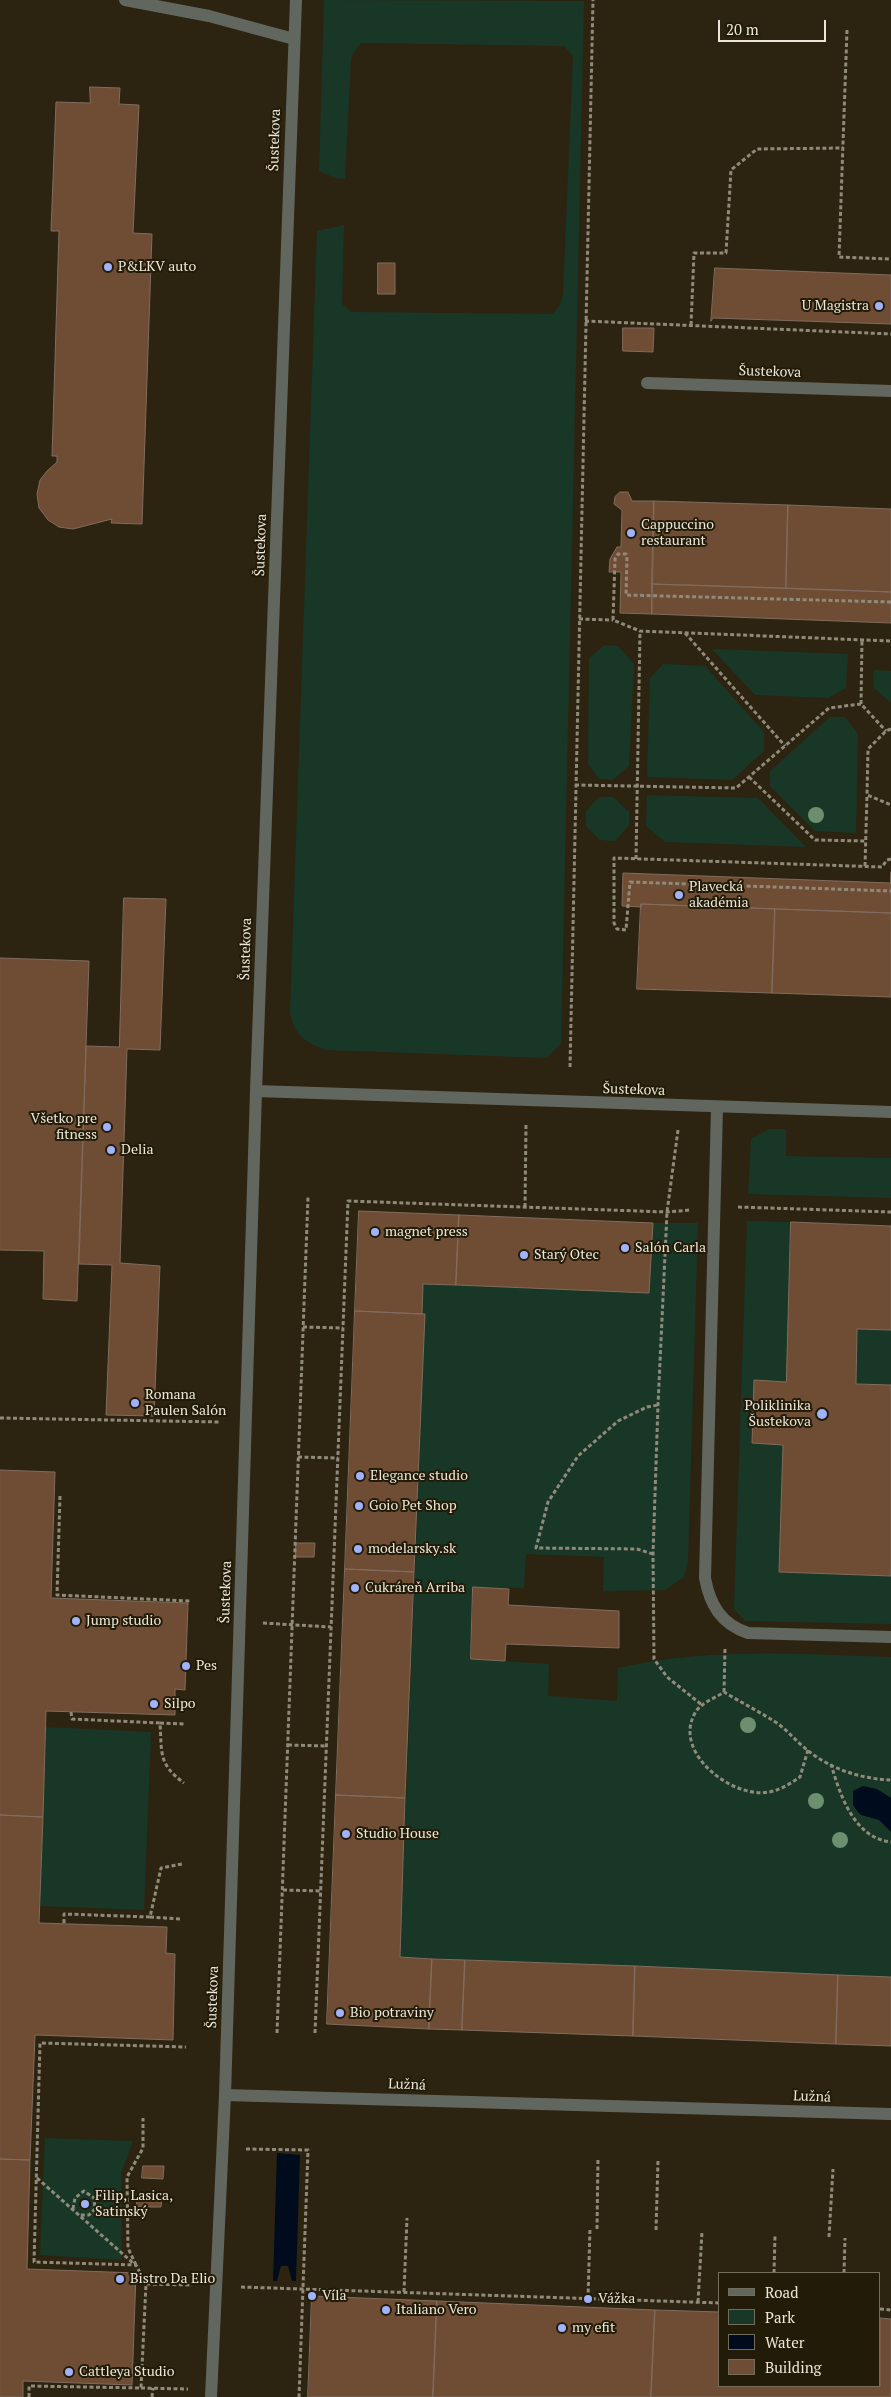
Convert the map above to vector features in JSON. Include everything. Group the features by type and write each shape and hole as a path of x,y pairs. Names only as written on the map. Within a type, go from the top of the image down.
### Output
{"street":[{"path":"125,0 209,16 294,39"},
{"name":"Šustekova","path":"225,2095 256,1090 296,0"},
{"name":"Šustekova","path":"647,383 891,391"},
{"name":"Šustekova","path":"256,1090 717,1108 891,1112"},
{"path":"717,1108 716,1208 705,1578 709,1597 728,1624 748,1633 891,1636"},
{"path":"211,2394 225,2095"},
{"name":"Lužná","path":"225,2095 891,2114"}],"path":[{"path":"570,1067 593,0"},
{"path":"847,30 839,257 891,259"},
{"path":"691,326 694,253 726,253 731,170 757,149 843,148"},
{"path":"585,321 891,334"},
{"path":"612,620 615,559 618,554 626,554 628,557 626,595 891,602"},
{"path":"579,619 612,620 640,631 891,641"},
{"path":"636,859 640,631"},
{"path":"685,632 785,746"},
{"path":"862,639 862,704 886,731"},
{"path":"575,786 736,788 829,708 862,704"},
{"path":"865,866 868,749 886,731 891,729"},
{"path":"748,777 815,840 866,841"},
{"path":"867,796 891,806"},
{"path":"891,859 887,860 882,867 614,858 614,923 617,929 626,930 630,882 891,891"},
{"path":"525,1207 527,1101"},
{"path":"702,1705 667,1678 654,1659 653,1554 667,1212 677,1131 717,1108"},
{"path":"277,2033 308,1197"},
{"path":"315,2033 348,1201 667,1212 739,1207 891,1212"},
{"path":"303,1327 343,1328"},
{"path":"653,1554 637,1549 536,1548 548,1502 578,1456 618,1421 647,1407 658,1405"},
{"path":"0,1418 246,1423"},
{"path":"298,1457 338,1458"},
{"path":"60,1496 57,1595 190,1601"},
{"path":"240,1622 332,1627"},
{"path":"724,1692 724,1655 728,1624"},
{"path":"724,1692 702,1705 694,1715 690,1728 699,1760 716,1775 733,1786 757,1792 769,1792 800,1777 808,1750"},
{"path":"724,1692 779,1725 808,1750 831,1764 849,1773 870,1779 891,1780"},
{"path":"71,1712 72,1719 186,1724"},
{"path":"160,1723 162,1756 169,1772 184,1783"},
{"path":"288,1745 326,1746"},
{"path":"831,1764 838,1788 862,1830 879,1841 891,1842"},
{"path":"150,1918 161,1868 182,1864"},
{"path":"282,1890 321,1891"},
{"path":"64,1923 64,1914 180,1919"},
{"path":"136,2265 34,2262 40,2043 186,2047"},
{"path":"141,2388 146,2284 128,2248 127,2177 143,2148 143,2118"},
{"path":"223,2148 308,2150 299,2397"},
{"path":"597,2230 598,2158"},
{"path":"656,2230 658,2161"},
{"path":"829,2237 834,2169"},
{"path":"36,2177 136,2265"},
{"path":"73,2210 75,2198 84,2192 94,2198 95,2209 89,2215 80,2215"},
{"path":"404,2292 407,2218"},
{"path":"588,2299 590,2228"},
{"path":"698,2302 702,2232"},
{"path":"774,2272 775,2235"},
{"path":"844,2272 845,2238"},
{"path":"146,2284 718,2303"},
{"path":"29,2397 29,2386 153,2388 211,2394"},
{"path":"152,2397 153,2388"}],"green space":[{"path":"324,0 584,1 561,1043 547,1058 326,1050 307,1041 298,1033 290,1013 317,231 344,225 342,304 351,312 553,314 560,305 563,293 573,56 564,46 361,43 353,53 351,60 345,179 335,178 319,171"},
{"path":"605,645 618,646 634,664 629,766 613,780 599,779 588,764 589,658"},
{"path":"712,649 848,654 846,688 828,698 755,695"},
{"path":"663,664 705,666 764,732 764,751 732,780 647,777 650,678"},
{"path":"873,670 891,671 891,703 874,688"},
{"path":"830,717 845,717 858,734 856,833 815,831 770,786 770,771"},
{"path":"647,795 758,798 806,847 665,842 646,826"},
{"path":"599,797 613,797 629,812 629,825 615,841 600,840 586,826 586,811"},
{"path":"770,1129 786,1129 786,1156 891,1158 891,1198 748,1194 751,1139"},
{"path":"747,1221 791,1222 786,1382 754,1381 752,1443 783,1445 779,1572 891,1576 891,1624 745,1621 734,1609"},
{"path":"653,1223 698,1223 688,1561 684,1577 665,1590 603,1591 604,1557 526,1554 524,1588 473,1587 471,1659 549,1664 548,1696 617,1701 618,1668 652,1661 719,1654 822,1654 891,1657 891,2046 633,2036 635,1967 400,1957 425,1315 422,1314 423,1284 649,1293"},
{"path":"857,1329 891,1330 891,1385 856,1384"},
{"path":"46,1727 151,1732 144,1910 40,1906"},
{"path":"45,2138 133,2141 121,2173 122,2260 40,2255"}],"water":[{"path":"863,1786 877,1789 891,1798 891,1832 879,1820 861,1815 853,1805 853,1791"},
{"path":"277,2153 300,2155 296,2281 292,2281 288,2266 281,2266 277,2281 273,2281"}],"building":[{"path":"90,87 120,88 119,104 139,105 133,233 152,234 142,524 111,523 112,519 73,529 59,527 48,520 39,508 37,494 40,480 57,462 57,456 52,456 59,231 51,231 56,102 90,103"},
{"path":"378,263 395,263 395,294 378,294"},
{"path":"715,268 891,275 891,324 713,318 711,321"},
{"path":"623,328 654,328 653,352 623,351"},
{"path":"620,492 628,492 632,501 654,501 652,614 620,613 621,572 609,572 610,559 617,547 621,547 622,510 614,504 615,497"},
{"path":"654,501 788,505 786,588 652,584"},
{"path":"788,505 891,509 891,592 786,588"},
{"path":"652,584 891,592 891,623 652,614"},
{"path":"891,872 891,913 641,904 642,907 622,906 623,873 890,883"},
{"path":"124,898 166,899 160,1050 127,1049 120,1263 160,1266 154,1416 106,1415 112,1265 79,1264 86,1046 119,1047"},
{"path":"641,904 775,909 772,993 637,989"},
{"path":"775,909 891,913 891,997 772,993"},
{"path":"0,958 89,961 77,1301 43,1299 44,1251 0,1250"},
{"path":"359,1211 459,1215 456,1285 423,1284 422,1314 355,1311"},
{"path":"459,1215 653,1223 649,1293 456,1285"},
{"name":"Poliklinika Šustekova","path":"791,1222 891,1226 891,1330 857,1329 856,1384 891,1385 891,1576 779,1572 783,1445 752,1443 754,1380 786,1382"},
{"path":"355,1311 425,1314 414,1572 345,1569"},
{"path":"0,1470 55,1472 51,1598 188,1603 185,1690 175,1689 175,1715 46,1711 43,1817 0,1815"},
{"path":"296,1543 315,1543 314,1557 296,1557"},
{"path":"345,1569 414,1572 405,1798 336,1795"},
{"path":"473,1587 509,1589 508,1605 619,1611 619,1648 506,1644 505,1661 471,1659"},
{"path":"336,1795 405,1798 400,1957 432,1959 429,2029 327,2024"},
{"path":"0,1815 43,1817 39,1923 167,1927 166,1953 175,1954 173,2040 35,2035 30,2160 0,2159"},
{"path":"432,1959 465,1960 462,2030 429,2029"},
{"path":"465,1960 635,1966 633,2036 462,2030"},
{"path":"635,1966 838,1975 836,2044 633,2036"},
{"path":"838,1975 891,1977 891,2046 836,2044"},
{"path":"0,2159 30,2160 27,2269 136,2273 132,2385 23,2381 23,2397 0,2397"},
{"path":"143,2166 164,2166 163,2179 142,2178"},
{"path":"137,2196 162,2197 161,2207 137,2207"},
{"path":"312,2296 437,2301 433,2397 308,2397"},
{"path":"437,2301 655,2310 651,2397 433,2397"},
{"path":"655,2310 718,2312 718,2387 881,2387 881,2318 891,2319 891,2397 651,2397"}],"place":[{"name":"P&LKV auto","path":"108,267"},
{"name":"U Magistra","path":"879,306"},
{"name":"Cappuccino restaurant","path":"631,533"},
{"name":"Plavecká akadémia","path":"679,895"},
{"name":"Všetko pre fitness","path":"107,1127"},
{"name":"Delia","path":"111,1150"},
{"name":"magnet press","path":"375,1232"},
{"name":"Salón Carla","path":"625,1248"},
{"name":"Starý Otec","path":"524,1255"},
{"name":"Romana Paulen Salón","path":"135,1403"},
{"name":"Poliklinika Šustekova","path":"822,1414"},
{"name":"Elegance studio","path":"360,1476"},
{"name":"Goio Pet Shop","path":"359,1506"},
{"name":"modelarsky.sk","path":"358,1549"},
{"name":"Cukráreň Arriba","path":"355,1588"},
{"name":"Jump studio","path":"76,1621"},
{"name":"Pes","path":"186,1666"},
{"name":"Silpo","path":"154,1704"},
{"name":"Studio House","path":"346,1834"},
{"name":"Bio potraviny","path":"340,2013"},
{"name":"Filip, Lasica, Satinský","path":"85,2204"},
{"name":"Bistro Da Elio","path":"120,2279"},
{"name":"Víla","path":"312,2296"},
{"name":"Vážka","path":"588,2299"},
{"name":"Italiano Vero","path":"386,2310"},
{"name":"my efit","path":"562,2328"},
{"name":"Cattleya Studio","path":"69,2372"}]}
